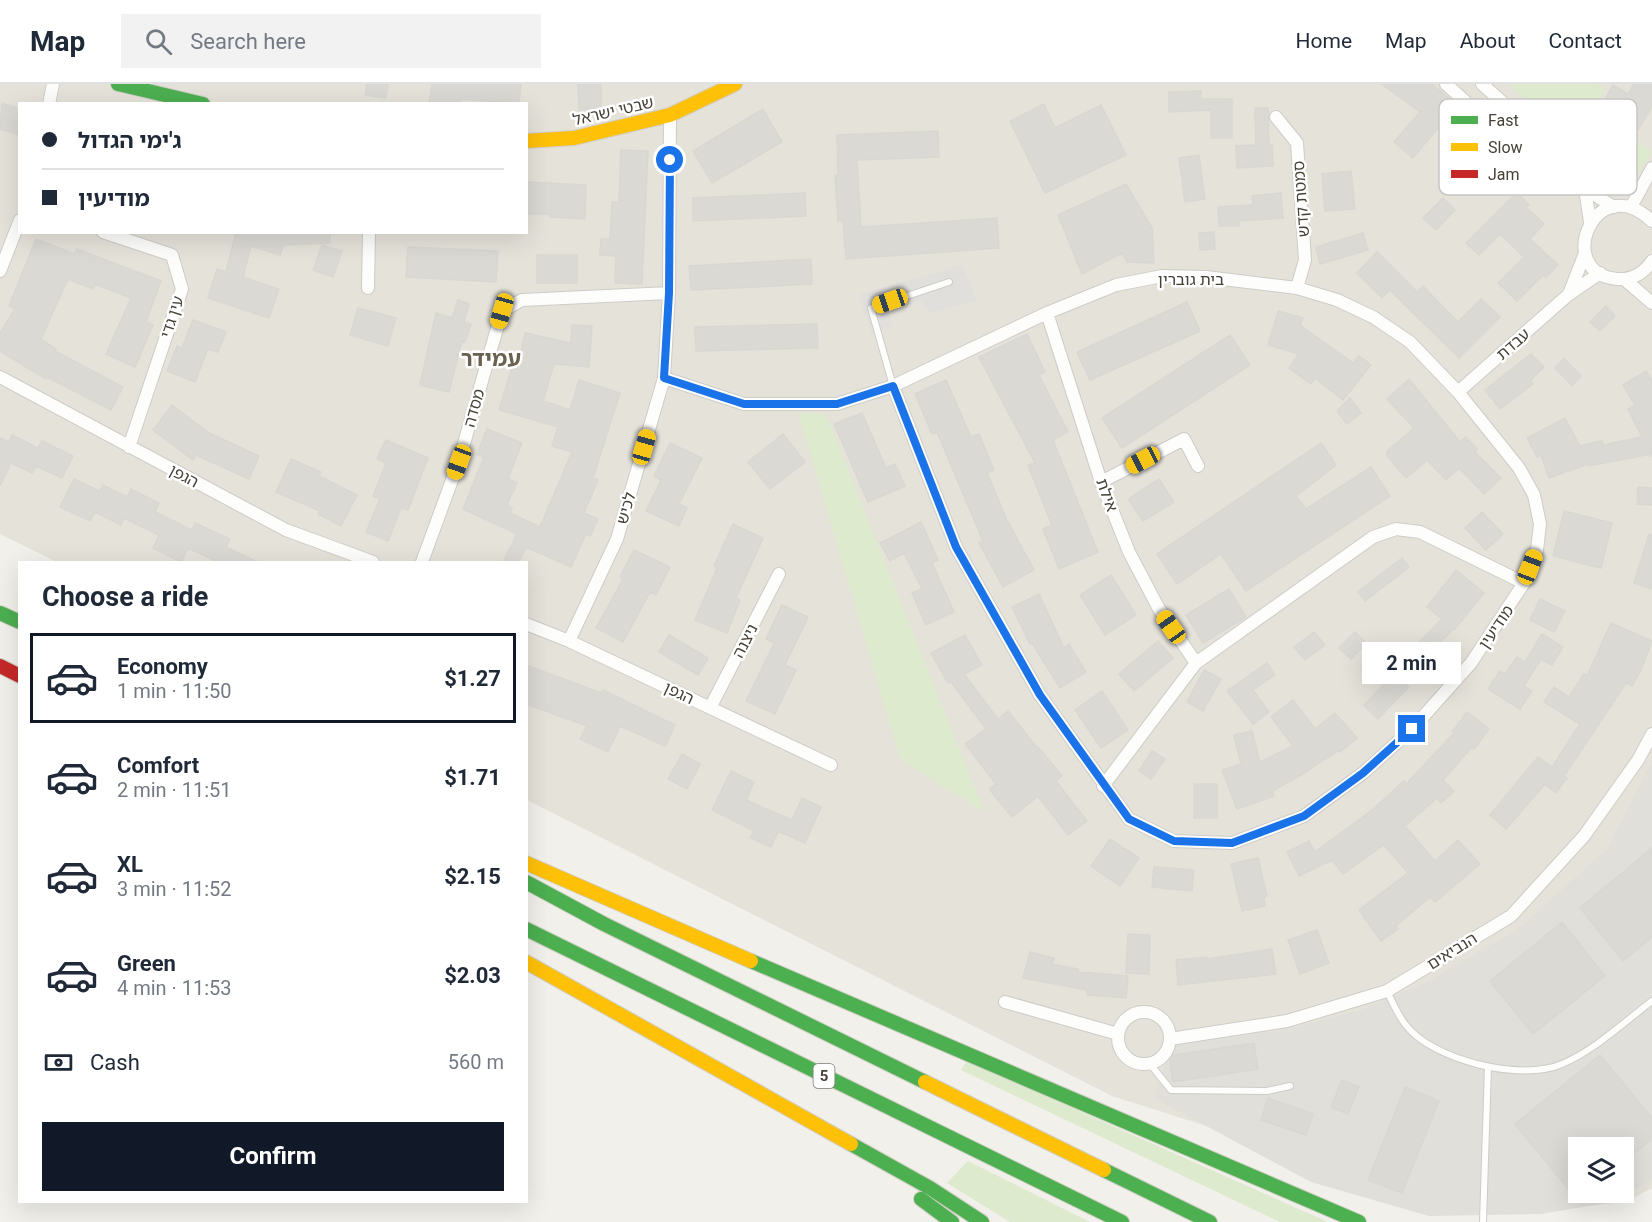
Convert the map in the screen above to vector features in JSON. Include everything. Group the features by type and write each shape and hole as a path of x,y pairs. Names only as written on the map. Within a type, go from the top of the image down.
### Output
{"main road":[{"path":"118,84 194,102"},
{"name":"שבטי ישראל","path":"528,141 573,138 670,115 735,84"},
{"path":"0,613 18,621"},
{"path":"0,666 18,675"},
{"path":"528,863 1326,1210 1359,1222"},
{"name":"5","path":"528,883 604,924 1210,1222"},
{"name":"5","path":"528,930 1122,1222"},
{"path":"528,963 930,1188 982,1222"},
{"path":"749,1086 883,1172 952,1222"},
{"path":"1175,1203 1228,1222"}],"street":[{"path":"49,102 53,84"},
{"path":"1446,84 1463,99"},
{"path":"1482,84 1499,99"},
{"name":"לכיש","path":"569,641 617,539 664,378 669,293 670,115"},
{"name":"סמטת קדש","path":"1276,117 1298,142 1305,260 1297,288"},
{"path":"1636,209 1652,168"},
{"path":"1586,195 1590,222"},
{"path":"1595,195 1614,207"},
{"path":"1590,222 1600,212 1614,207 1636,209 1652,221"},
{"name":"עבדת","path":"1568,295 1585,254 1586,232 1590,222"},
{"path":"0,271 18,225"},
{"name":"עין גדי","path":"110,234 172,255 182,289 129,447"},
{"path":"368,288 369,234"},
{"path":"1585,254 1600,273 1612,278 1624,279 1650,268"},
{"name":"עבדת","path":"1458,392 1568,295 1600,273"},
{"name":"בית גוברין","path":"664,378 744,404 837,404 893,386 1047,313 1116,285 1162,276 1206,277 1297,288 1337,300 1373,317 1410,342 1458,392 1519,468 1534,495 1540,524 1537,550 1524,583"},
{"path":"1624,279 1652,303"},
{"name":"מסדה","path":"422,561 459,462 502,311 522,300 669,293"},
{"name":"אילת","path":"1047,313 1101,482 1129,552 1159,609 1196,663"},
{"name":"הגפן","path":"0,377 286,530 371,561"},
{"name":"מודיעין","path":"893,386 956,547 1040,695 1103,786 1129,819 1174,841 1232,843 1304,816 1363,773 1412,729 1471,663 1524,583"},
{"path":"1101,482 1184,439 1198,466"},
{"path":"1103,786 1196,663 1373,537 1396,529 1420,532 1524,583"},
{"name":"ניצנה","path":"710,708 779,574"},
{"name":"הגפן","path":"528,625 569,641 831,765"},
{"name":"הנביאים","path":"1170,1039 1287,1021 1387,992 1511,915 1584,836 1638,760 1652,734"},
{"path":"1005,1002 1118,1034"},
{"path":"1150,1013 1165,1023 1170,1039 1164,1055 1150,1064 1141,1065 1125,1058 1117,1042 1120,1026 1133,1014 1150,1013"}],"lane":[{"path":"893,386 870,308 949,282"},
{"path":"1387,992 1405,1025 1424,1040 1457,1059 1488,1067 1528,1071 1560,1065 1589,1049 1652,1001"},
{"path":"1150,1064 1171,1090 1267,1091 1290,1086"},
{"path":"1483,1222 1488,1067"}],"shaded area":[{"path":"0,84 1652,84 1652,1188 1634,1198 1634,1137 1568,1137 1568,1203 1615,1203 1487,1215 1112,1096 528,801 528,561 55,561 0,534"},
{"path":"962,265 977,300 932,313 920,300 889,313 893,326 872,334 859,295"},
{"path":"1652,761 1652,1180 1634,1189 1634,1137 1568,1137 1568,1203 1607,1203 1541,1214 1429,1216 1311,1182 1154,1098 1171,1046 1289,1029 1361,1010 1423,984 1517,930 1607,849"}],"green space":[{"path":"1508,84 1599,84 1605,90 1600,99 1524,99"},
{"path":"1637,141 1652,152 1637,175"},
{"path":"798,412 826,414 985,813 900,759"},
{"path":"967,1061 1328,1222 1280,1222 961,1070"},
{"path":"968,1161 1090,1222 1010,1222 947,1183"}],"building":[{"path":"367,84 388,84 386,98 365,95"},
{"path":"432,84 521,84 519,102 460,99 459,102 429,102"},
{"path":"578,84 601,84 601,109 579,110"},
{"path":"1382,84 1432,84 1450,99 1439,99 1439,127 1413,158 1394,142 1420,112"},
{"path":"1634,84 1652,84 1652,106 1638,130 1637,99 1605,99 1613,85 1628,94"},
{"path":"1201,91 1201,99 1232,99 1232,138 1211,138 1211,110 1169,112 1169,92"},
{"path":"2,103 18,108 18,134 0,129"},
{"path":"1044,104 1055,128 1101,105 1126,155 1045,193 1010,121"},
{"path":"1255,108 1268,108 1269,145 1272,145 1273,166 1237,168 1236,146 1256,145"},
{"path":"763,109 782,142 712,183 693,151"},
{"path":"938,131 939,157 857,160 861,227 997,218 999,248 846,259 843,221 838,221 835,175 838,175 837,135"},
{"path":"621,150 648,151 642,284 615,283 616,256 600,255 601,239 610,239 612,202 619,202"},
{"path":"1199,155 1205,199 1185,202 1179,158"},
{"path":"1351,171 1355,209 1325,211 1322,174"},
{"path":"528,182 586,185 585,219 550,217 550,214 528,214"},
{"path":"1126,184 1152,228 1154,263 1127,262 1122,253 1082,274 1058,215"},
{"path":"805,193 806,216 693,221 693,198"},
{"path":"1281,193 1283,218 1239,221 1239,226 1219,226 1218,207 1253,205 1252,196"},
{"path":"1514,195 1520,195 1529,205 1526,207 1544,224 1530,239 1558,265 1546,277 1543,275 1517,301 1498,283 1524,257 1500,234 1479,255 1466,243"},
{"path":"1443,198 1455,210 1436,230 1423,218"},
{"path":"1214,232 1215,249 1200,250 1199,233"},
{"path":"1363,233 1368,250 1320,264 1316,247"},
{"path":"236,234 330,234 330,243 284,245 280,255 251,246 243,277 279,289 269,318 208,298 217,269 226,272"},
{"path":"36,239 74,254 77,249 161,281 146,322 153,325 135,367 106,354 131,298 95,284 93,289 68,279 41,339 56,349 55,351 123,387 111,410 47,377 46,379 0,351 0,333 15,309 9,306"},
{"path":"322,245 342,251 333,277 313,270"},
{"path":"408,247 498,251 496,282 406,277"},
{"path":"1377,252 1417,292 1423,286 1458,322 1481,299 1500,317 1459,358 1390,290 1382,298 1357,273"},
{"path":"537,255 577,255 577,283 537,283"},
{"path":"811,259 812,284 691,290 689,266"},
{"path":"458,300 469,304 464,322 471,324 465,342 462,341 449,392 420,385 436,313 452,318"},
{"path":"1187,302 1200,331 1090,380 1077,352"},
{"path":"1606,306 1615,316 1600,331 1590,322"},
{"path":"358,308 396,318 388,346 350,335"},
{"path":"1278,311 1303,318 1300,325 1353,363 1359,356 1371,365 1343,400 1315,378 1311,384 1289,368 1299,354 1268,345"},
{"path":"193,320 226,332 218,352 208,349 195,382 167,371 177,346 182,348"},
{"path":"817,324 818,348 696,351 695,327"},
{"path":"572,325 592,326 589,367 554,364 543,401 570,410 579,380 620,393 593,478 598,480 584,513 598,519 590,536 586,534 571,567 526,547 519,561 504,561 517,534 463,509 484,457 477,454 487,429 522,443 508,479 517,483 507,505 512,508 510,513 540,527 572,452 552,446 558,427 499,410 512,367 517,369 525,333 571,343"},
{"path":"1027,334 1045,372 1039,375 1068,432 1053,440 1098,552 1059,569 1043,529 1052,525 1028,465 1035,463 979,357"},
{"path":"1230,335 1250,365 1122,448 1102,418"},
{"path":"1531,354 1544,367 1530,381 1533,384 1500,409 1485,390"},
{"path":"1564,358 1581,376 1572,386 1555,368"},
{"path":"1646,371 1652,380 1652,457 1651,454 1589,466 1588,464 1549,478 1541,455 1537,457 1527,438 1565,418 1580,446 1602,441 1603,445 1642,437 1628,409 1635,405 1623,385"},
{"path":"1409,379 1460,442 1466,437 1477,449 1475,452 1501,478 1484,494 1459,468 1446,480 1427,460 1406,478 1387,456 1387,451 1414,428 1387,399"},
{"path":"946,380 971,437 979,434 994,470 987,473 1007,520 1034,570 1003,587 979,543 983,541 937,432 932,434 915,394"},
{"path":"1350,398 1361,413 1347,424 1337,411"},
{"path":"172,405 209,433 259,456 249,479 196,455 193,460 153,430"},
{"path":"862,413 886,468 895,464 905,486 868,502 834,424"},
{"path":"783,434 805,462 770,489 748,462"},
{"path":"12,435 38,448 42,441 73,456 62,478 36,466 32,473 11,463 0,486 0,438 9,442"},
{"path":"386,440 428,458 408,510 401,508 388,541 366,532 380,499 373,496 386,463 377,459"},
{"path":"670,443 702,458 679,504 687,508 679,526 646,511 661,480 654,476"},
{"path":"1321,443 1336,465 1296,496 1306,509 1371,467 1390,496 1246,591 1221,554 1177,584 1157,554"},
{"path":"291,459 321,472 319,476 357,495 341,526 318,514 320,511 276,492"},
{"path":"74,479 100,491 103,485 127,497 131,489 159,503 155,512 192,530 195,523 230,539 226,547 256,561 216,561 188,548 182,561 179,561 153,548 159,535 124,518 121,525 95,512 90,521 60,507"},
{"path":"1159,479 1174,502 1143,521 1128,499"},
{"path":"1638,487 1652,488 1652,505 1637,504"},
{"path":"1564,511 1612,523 1601,568 1553,556"},
{"path":"1482,512 1503,534 1486,550 1465,528"},
{"path":"921,522 938,560 932,563 954,612 926,625 912,593 922,589 904,553 890,561 880,543"},
{"path":"733,524 763,538 736,598 740,600 727,633 695,620 717,568 714,566"},
{"path":"1649,534 1652,535 1652,589 1634,583"},
{"path":"634,550 670,567 656,595 650,592 623,642 596,628 623,579 620,577"},
{"path":"1402,558 1409,567 1365,601 1358,592"},
{"path":"1456,570 1484,593 1455,629 1411,672 1400,661 1442,619 1427,607"},
{"path":"1111,575 1136,615 1105,635 1080,595"},
{"path":"1229,589 1246,617 1203,643 1186,615"},
{"path":"1039,594 1064,648 1069,644 1086,672 1060,688 1032,643 1030,644 1012,607"},
{"path":"1540,599 1565,611 1554,632 1530,620"},
{"path":"782,605 808,617 785,665 796,670 775,714 746,701 774,643 766,639"},
{"path":"1611,623 1652,641 1641,670 1632,686 1626,683 1564,776 1567,778 1556,793 1545,784 1506,829 1490,815 1538,757 1552,767 1580,724 1544,702 1554,687 1569,697 1584,674 1587,676"},
{"path":"1314,632 1325,645 1305,660 1294,647"},
{"path":"1355,632 1366,643 1351,659 1339,648"},
{"path":"1542,634 1563,647 1552,665 1541,659 1524,686 1532,691 1520,709 1488,689 1500,671 1505,674 1517,657 1525,662"},
{"path":"669,635 708,658 698,675 659,652"},
{"path":"965,635 982,665 964,674 998,719 1008,711 1039,748 1062,776 1056,781 1087,821 1068,835 1038,796 1012,817 989,789 996,784 965,744 986,729 951,682 948,683 931,653"},
{"path":"1158,641 1173,658 1134,691 1119,674"},
{"path":"1267,663 1275,675 1253,690 1269,712 1253,724 1227,691"},
{"path":"528,666 601,693 603,690 675,725 665,746 620,726 608,752 580,739 587,726 528,705"},
{"path":"1204,670 1221,679 1203,711 1187,702"},
{"path":"1395,673 1409,687 1378,719 1364,705"},
{"path":"1102,691 1128,730 1101,748 1075,710"},
{"path":"1293,700 1315,729 1335,713 1357,738 1340,752 1339,750 1272,791 1274,796 1237,809 1222,770 1241,764 1234,735 1252,731 1260,762 1293,746 1271,717"},
{"path":"1467,712 1489,729 1474,749 1472,747 1443,780 1454,791 1441,803 1437,798 1405,826 1435,861 1458,840 1480,864 1435,902 1430,897 1396,926 1398,929 1381,941 1359,910 1408,873 1384,845 1343,874 1332,860 1299,876 1287,852 1309,841 1315,852 1372,810 1404,781 1406,784 1454,733 1452,732"},
{"path":"1152,751 1165,759 1151,779 1139,771"},
{"path":"682,754 700,764 687,789 668,779"},
{"path":"731,771 754,782 746,800 792,820 802,798 821,807 805,843 778,831 771,847 750,838 754,831 712,810"},
{"path":"1194,784 1217,784 1217,818 1194,818"},
{"path":"1110,839 1139,858 1120,886 1091,866"},
{"path":"1652,848 1652,937 1623,961 1580,908"},
{"path":"1258,858 1267,896 1264,897 1265,906 1242,911 1231,864"},
{"path":"1154,867 1194,870 1192,891 1152,887"},
{"path":"1562,922 1605,976 1533,1034 1490,981"},
{"path":"1317,930 1329,963 1300,974 1288,940"},
{"path":"1128,934 1150,935 1149,974 1126,973"},
{"path":"1272,949 1276,974 1178,985 1176,960 1207,957 1207,959"},
{"path":"1030,952 1054,958 1052,964 1078,969 1078,972 1128,976 1126,998 1087,995 1087,990 1023,978"},
{"path":"1254,1043 1258,1069 1173,1082 1169,1056"},
{"path":"1600,1055 1652,1118 1652,1139 1634,1153 1634,1137 1568,1137 1568,1189 1515,1124"},
{"path":"1342,1080 1359,1087 1348,1114 1331,1107"},
{"path":"1405,1087 1439,1101 1402,1193 1368,1180"},
{"path":"1268,1098 1313,1114 1306,1135 1261,1120"}],"traffic: fast":[{"path":"118,84 194,102"},
{"path":"0,613 18,621"},
{"path":"528,883 604,924 925,1082"},
{"path":"528,930 1122,1222"},
{"path":"751,961 1359,1222"},
{"path":"851,1144 930,1188 982,1222"},
{"path":"1104,1170 1210,1222"},
{"path":"921,1199 952,1222"}],"traffic: slow":[{"path":"528,141 574,138 670,115 735,84"},
{"path":"528,864 751,961"},
{"path":"528,963 851,1144"},
{"path":"925,1082 1104,1170"}],"traffic: jam":[{"path":"0,666 18,675"}],"district":[{"name":"עמידר","path":"491,358"}],"route":[{"path":"670,160 669,293 664,378 744,404 837,404 893,386 956,547 1040,695 1103,786 1129,819 1174,841 1232,843 1304,816 1363,773 1412,729"}]}
